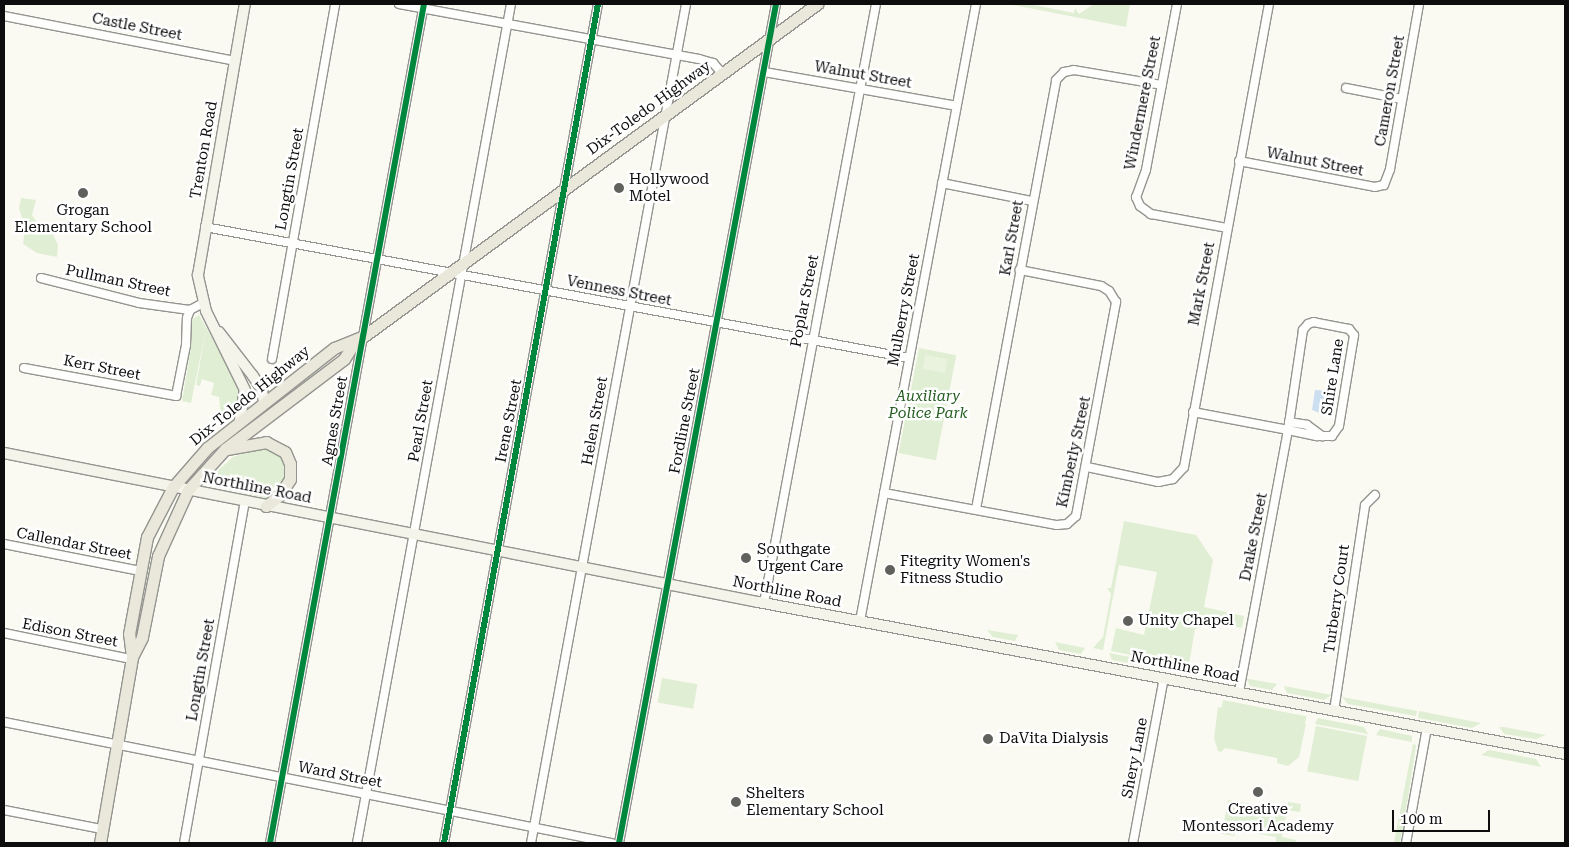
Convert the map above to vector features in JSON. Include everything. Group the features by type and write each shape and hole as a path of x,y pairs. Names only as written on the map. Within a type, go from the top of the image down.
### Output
{"main road":[{"name":"Trenton Road","path":"240,420 245,390 203,303 198,275 245,4"},
{"name":"Dix-Toledo Highway","path":"131,658 142,637 158,556 188,490 225,449 344,359 359,340 458,270 565,188 816,4"},
{"name":"Trenton Road","path":"215,328 253,376 262,390 264,402"},
{"name":"Dix-Toledo Highway","path":"100,843 131,658 129,634 140,571 153,522 173,487 187,468 240,420 334,348 359,340"},
{"path":"237,439 258,417 264,402"},
{"path":"225,449 266,442 285,452 290,464 290,480 280,495 266,506"},
{"name":"Northline Road","path":"4,453 764,603 1565,754"}],"street":[{"name":"Longtin Street","path":"272,359 336,4"},
{"path":"399,4 424,6 507,24 676,55 713,63 722,72"},
{"name":"Pearl Street","path":"357,843 414,534 458,270 511,4"},
{"name":"Irene Street","path":"444,843 598,4"},
{"name":"Helen Street","path":"531,843 686,4"},
{"name":"Fordline Street","path":"619,843 776,4"},
{"name":"Poplar Street","path":"764,603 876,4"},
{"name":"Mulberry Street","path":"860,621 976,4"},
{"name":"Windermere Street","path":"1177,4 1146,170 1136,191 1138,202 1152,214 1227,228"},
{"name":"Mark Street","path":"1087,468 1158,482 1173,479 1184,467 1192,412 1269,4"},
{"name":"Cameron Street","path":"1386,183 1420,4"},
{"name":"Agnes Street","path":"270,843 330,518 359,340 378,260 424,6"},
{"name":"Castle Street","path":"4,16 235,61"},
{"name":"Karl Street","path":"976,510 1055,84 1062,74 1074,70 1162,85"},
{"name":"Walnut Street","path":"764,72 956,106"},
{"path":"1346,88 1402,99"},
{"name":"Walnut Street","path":"1239,161 1375,187 1386,183"},
{"path":"942,183 1032,200"},
{"name":"Venness Street","path":"206,228 378,260 458,270 546,291 909,358"},
{"name":"Kimberly Street","path":"884,492 976,510 1067,524 1078,512 1115,314 1113,296 1101,286 1020,270"},
{"name":"Pullman Street","path":"41,278 139,303 190,310"},
{"path":"190,310 203,303"},
{"name":"Kerr Street","path":"24,368 176,396 190,310"},
{"name":"Shire Lane","path":"1288,426 1322,436 1332,436 1338,430 1355,339 1351,330 1314,322 1305,326 1294,386"},
{"name":"Drake Street","path":"1239,693 1294,386"},
{"path":"1192,412 1288,426"},
{"name":"Turberry Court","path":"1334,711 1365,506 1375,495"},
{"name":"Longtin Street","path":"184,843 245,502"},
{"name":"Callendar Street","path":"4,544 140,571"},
{"name":"Edison Street","path":"4,633 131,658"},
{"name":"Shery Lane","path":"1134,843 1164,678"},
{"name":"Ward Street","path":"4,722 612,843"},
{"path":"1406,843 1427,728"},
{"path":"4,810 102,830"}],"green space":[{"path":"1008,4 1029,4 1074,13 1075,8 1079,14 1094,4 1130,4 1126,27"},
{"path":"21,198 36,200 32,215 37,222 48,224 58,245 57,257 37,253 23,244 25,228 19,208"},
{"path":"199,315 241,389 240,406 221,420 219,397 211,395 214,383 202,379 200,386 196,385 206,329 191,403 182,401 191,349 190,321"},
{"name":"Auxiliary Police Park","path":"919,348 956,355 936,460 899,453"},
{"path":"925,355 948,359 945,373 923,369"},
{"path":"266,447 279,453 289,471 274,496 265,498 214,486 212,476 233,457"},
{"path":"1124,521 1196,535 1213,560 1204,607 1244,616 1242,628 1205,621 1203,627 1195,629 1189,664 1194,667 1111,651 1116,628 1144,635 1157,572 1119,565 1103,650 1093,648 1103,637 1111,594 1107,588 1111,588"},
{"path":"987,630 1018,635 1015,641 993,637"},
{"path":"1055,642 1085,648 1081,654 1059,650"},
{"path":"1109,653 1193,669 1193,671 1188,674 1112,660"},
{"path":"662,678 697,684 693,709 658,703"},
{"path":"1247,679 1277,684 1272,690 1250,686"},
{"path":"1284,686 1332,695 1324,700 1287,693"},
{"path":"1342,697 1417,711 1416,716 1348,704"},
{"path":"1223,700 1306,716 1305,724 1221,708"},
{"path":"1218,707 1306,724 1299,757 1288,766 1277,763 1277,758 1225,748 1221,752 1218,751 1214,738"},
{"path":"1419,711 1481,723 1472,728 1418,718"},
{"path":"1318,718 1364,727 1368,734 1315,724"},
{"path":"1316,726 1367,736 1358,781 1307,771"},
{"path":"1499,727 1546,735 1536,739 1504,734"},
{"path":"1380,729 1412,736 1412,742 1376,735"},
{"path":"1413,744 1416,745 1400,843 1394,843"},
{"path":"1489,750 1536,759 1541,767 1481,755"},
{"path":"1228,800 1286,810 1288,802 1301,804 1300,812 1287,810 1282,837 1296,840 1295,843 1276,843 1276,837 1236,830 1234,836 1222,834"}],"water":[{"path":"1315,390 1330,391 1332,408 1327,416 1312,410"}],"cycle path":[{"path":"270,843 424,4"},
{"path":"444,843 598,4"},
{"path":"619,843 776,4"}],"place":[{"name":"Hollywood Motel","path":"619,188"},
{"name":"Grogan Elementary School","path":"83,193"},
{"name":"Southgate Urgent Care","path":"746,558"},
{"name":"Fitegrity Women's Fitness Studio","path":"890,570"},
{"name":"Unity Chapel","path":"1128,621"},
{"name":"DaVita Dialysis","path":"988,739"},
{"name":"Creative Montessori Academy","path":"1258,792"},
{"name":"Shelters Elementary School","path":"736,802"}]}
